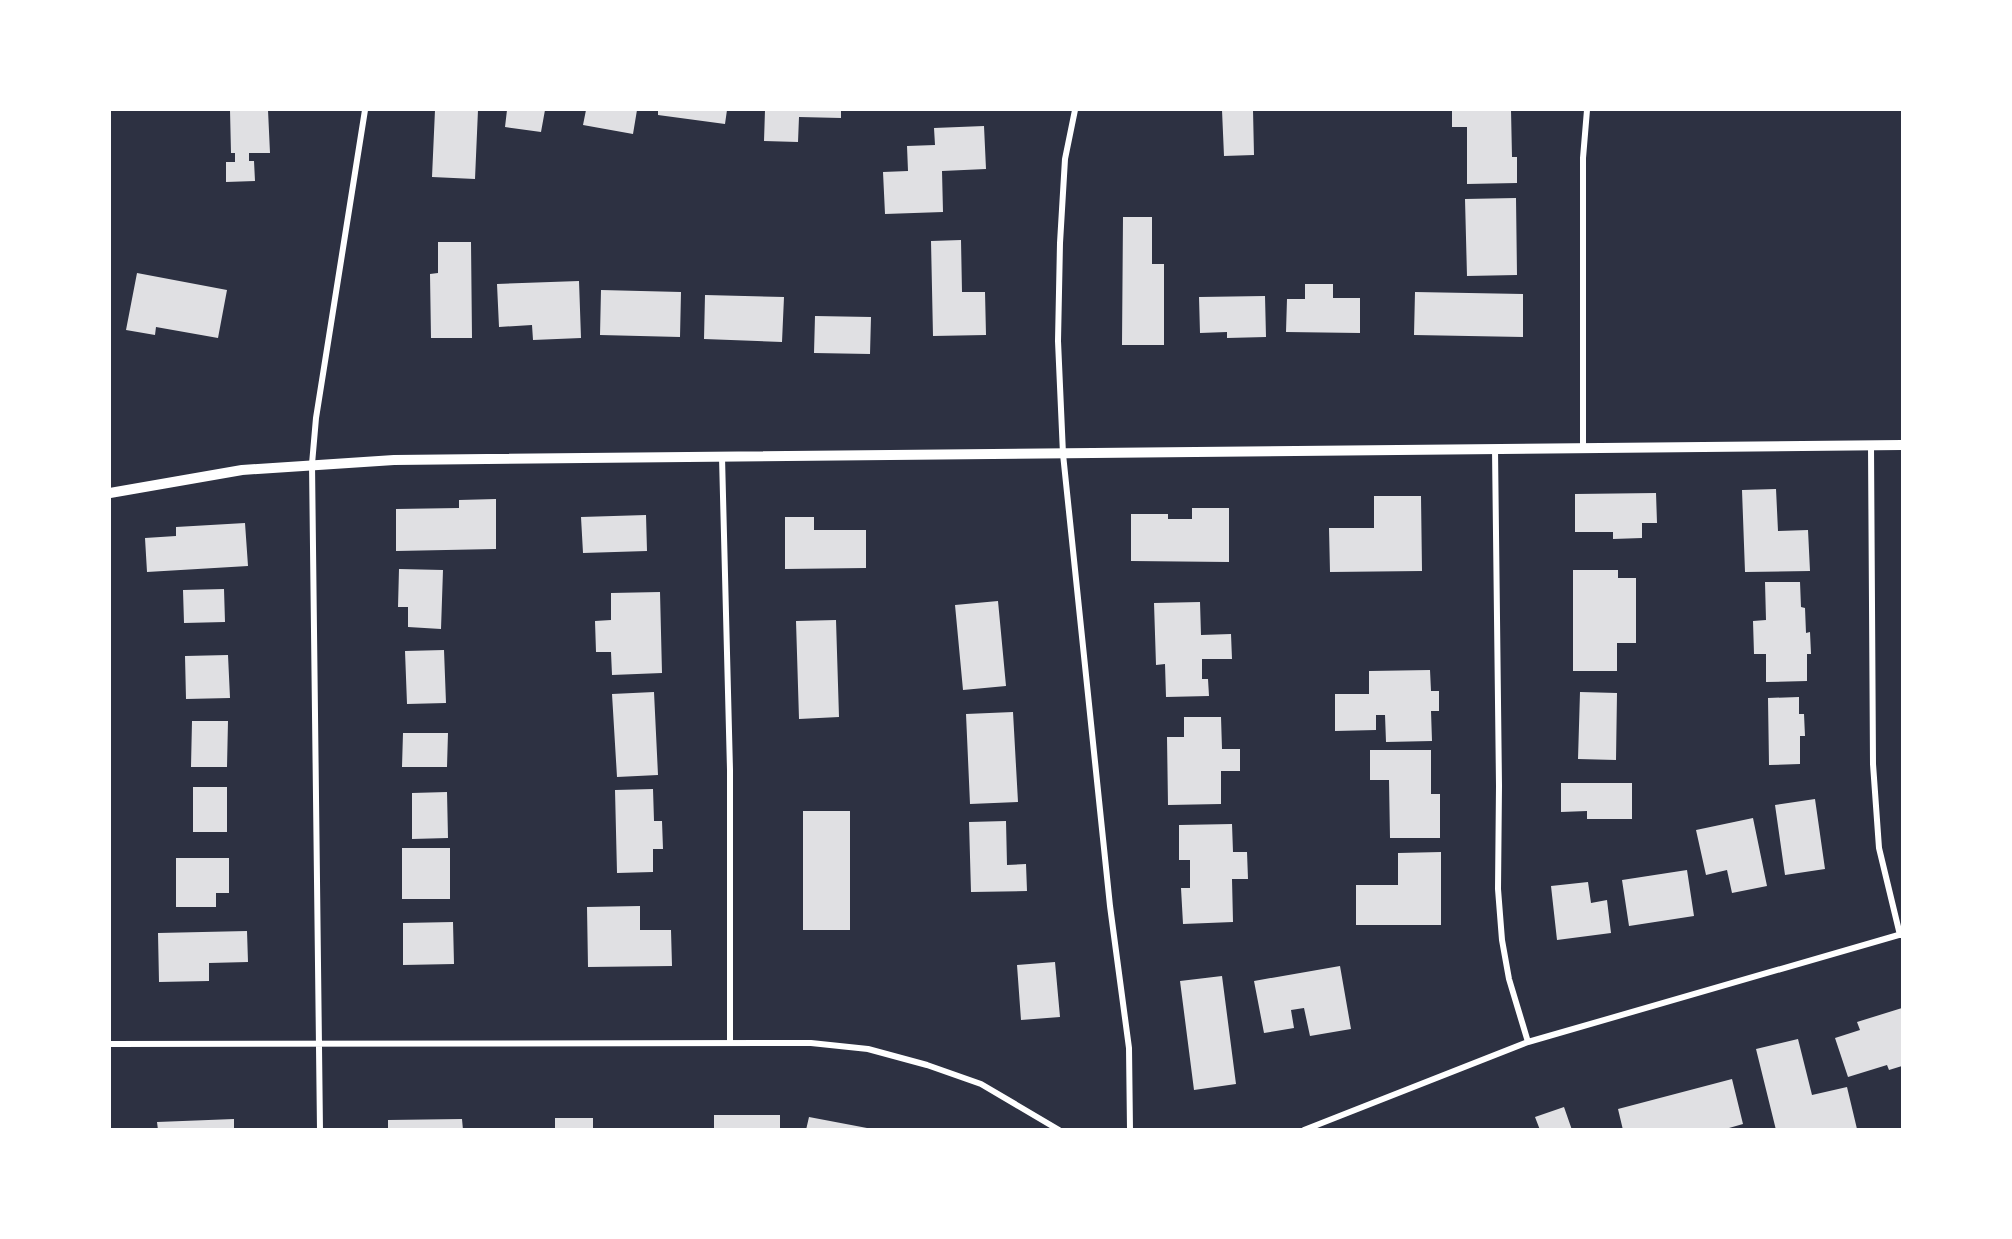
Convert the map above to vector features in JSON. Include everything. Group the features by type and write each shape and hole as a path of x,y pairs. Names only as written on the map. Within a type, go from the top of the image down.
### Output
{"street":[{"path":"320,1130 312,464 316,418 365,110"},
{"path":"1075,110 1065,159 1060,243 1058,341 1063,454 1110,906 1129,1048 1130,1130"},
{"path":"1583,448 1583,158 1587,110"},
{"path":"110,493 242,470 394,460 1902,445"},
{"path":"1304,1130 1528,1042 1901,934 1879,848 1873,764 1870,446"},
{"path":"1495,449 1498,889 1502,940 1509,979 1528,1042"},
{"path":"722,457 730,770 730,1043"},
{"path":"110,1044 811,1043 878,1052 927,1065 981,1084 1059,1130"}],"building":[{"path":"230,110 268,110 270,153 249,153 249,161 254,161 255,181 226,182 226,162 235,162 235,153 231,153"},
{"path":"435,110 478,110 475,179 432,177"},
{"path":"507,110 545,110 541,132 505,127"},
{"path":"586,110 637,110 633,134 583,125"},
{"path":"658,110 727,110 725,124 658,115"},
{"path":"765,110 841,110 841,118 799,117 798,142 764,141"},
{"path":"1222,110 1253,110 1254,155 1224,156"},
{"path":"1452,110 1511,110 1512,157 1517,157 1517,183 1467,184 1467,127 1452,127"},
{"path":"984,126 986,169 942,171 943,212 885,214 883,172 908,171 907,146 935,145 934,128"},
{"path":"1516,198 1517,275 1467,276 1465,199"},
{"path":"1123,217 1152,217 1152,264 1164,264 1164,345 1122,345"},
{"path":"961,240 962,292 985,292 986,335 933,336 931,241"},
{"path":"438,242 471,242 472,338 431,338 430,274 438,273"},
{"path":"137,273 227,290 218,338 156,327 155,335 126,330"},
{"path":"579,281 581,338 533,340 532,325 499,327 497,284"},
{"path":"1305,284 1333,284 1333,298 1360,298 1360,333 1286,332 1287,299 1305,299"},
{"path":"601,290 681,292 680,337 600,335"},
{"path":"1415,292 1523,294 1523,337 1414,335"},
{"path":"705,295 784,297 782,342 704,339"},
{"path":"1265,296 1266,337 1227,338 1227,332 1200,333 1199,297"},
{"path":"815,316 871,317 870,354 814,353"},
{"path":"1776,489 1778,531 1808,530 1810,571 1745,572 1742,490"},
{"path":"1656,493 1657,523 1642,523 1642,538 1613,539 1613,532 1575,532 1575,494"},
{"path":"1374,496 1421,496 1422,571 1330,572 1329,528 1374,528"},
{"path":"496,499 496,549 396,551 396,509 459,508 459,500"},
{"path":"1192,508 1229,508 1229,562 1131,561 1131,514 1168,514 1168,519 1192,519"},
{"path":"646,515 647,551 583,553 581,517"},
{"path":"785,517 814,517 814,530 866,530 866,568 785,569"},
{"path":"245,523 248,566 147,572 145,538 176,536 176,527"},
{"path":"399,569 443,570 441,629 408,627 408,607 398,607"},
{"path":"1573,570 1618,570 1618,578 1636,578 1636,643 1617,643 1617,671 1573,671"},
{"path":"1765,582 1800,582 1801,607 1805,608 1806,633 1810,632 1811,654 1807,654 1807,681 1766,682 1766,654 1754,654 1753,621 1766,620"},
{"path":"224,589 225,622 184,623 183,590"},
{"path":"660,592 662,673 612,675 611,652 596,652 595,621 611,620 611,593"},
{"path":"998,601 1006,686 963,690 955,605"},
{"path":"1200,602 1201,635 1231,634 1232,659 1202,659 1202,679 1208,679 1209,696 1166,697 1165,664 1156,665 1154,603"},
{"path":"836,620 839,717 799,719 796,621"},
{"path":"444,650 446,703 407,704 405,651"},
{"path":"228,655 230,698 186,699 185,656"},
{"path":"1430,670 1431,691 1439,691 1439,711 1431,711 1432,741 1386,742 1385,715 1376,715 1376,730 1335,731 1335,694 1369,694 1369,671"},
{"path":"654,692 658,775 617,777 612,694"},
{"path":"1580,692 1617,693 1616,760 1578,759"},
{"path":"1799,697 1799,714 1804,714 1805,736 1800,736 1800,764 1769,765 1768,698"},
{"path":"1013,712 1018,802 970,804 966,714"},
{"path":"1184,717 1221,717 1222,749 1240,749 1240,771 1221,771 1221,804 1168,805 1167,737 1184,737"},
{"path":"192,721 228,721 227,767 191,767"},
{"path":"403,733 448,733 447,767 402,767"},
{"path":"1370,750 1431,750 1431,794 1440,794 1440,838 1390,838 1389,780 1370,780"},
{"path":"1561,783 1632,783 1632,819 1587,819 1587,811 1561,812"},
{"path":"193,787 227,787 227,832 193,832"},
{"path":"653,789 654,821 662,821 663,849 653,849 653,872 617,873 615,790"},
{"path":"447,792 448,838 412,839 412,793"},
{"path":"1815,799 1825,869 1785,875 1775,805"},
{"path":"803,811 850,811 850,930 803,930"},
{"path":"1753,818 1767,886 1732,893 1727,870 1706,875 1696,830"},
{"path":"1006,821 1007,865 1026,864 1027,891 971,892 969,822"},
{"path":"1232,824 1233,852 1247,852 1248,879 1232,879 1233,922 1183,924 1181,888 1190,888 1190,860 1179,860 1179,825"},
{"path":"402,848 450,848 450,899 402,899"},
{"path":"1441,852 1441,925 1356,925 1356,885 1398,885 1398,853"},
{"path":"176,858 229,858 229,893 216,893 216,907 176,907"},
{"path":"1687,870 1694,916 1629,926 1622,880"},
{"path":"1588,882 1591,903 1607,900 1611,933 1557,940 1551,886"},
{"path":"640,906 640,930 671,930 672,966 588,967 587,907"},
{"path":"453,922 454,964 403,965 403,923"},
{"path":"247,931 248,962 209,963 209,981 159,982 158,933"},
{"path":"1055,962 1060,1017 1021,1020 1017,965"},
{"path":"1340,966 1351,1029 1310,1036 1304,1008 1291,1010 1294,1028 1264,1033 1254,981"},
{"path":"1222,976 1236,1084 1194,1090 1180,981"},
{"path":"1902,1008 1902,1066 1889,1070 1887,1065 1848,1077 1835,1038 1860,1030 1857,1022"},
{"path":"1798,1039 1812,1095 1847,1087 1857,1129 1776,1130 1756,1049"},
{"path":"1732,1079 1743,1124 1722,1130 1623,1130 1618,1109"},
{"path":"1564,1107 1572,1130 1540,1130 1535,1117"},
{"path":"714,1115 780,1115 780,1130 714,1130"},
{"path":"809,1117 867,1128 867,1130 806,1130"},
{"path":"555,1118 593,1118 593,1130 555,1130"},
{"path":"234,1119 234,1130 158,1130 157,1122"},
{"path":"462,1119 463,1130 388,1130 388,1120"}]}
